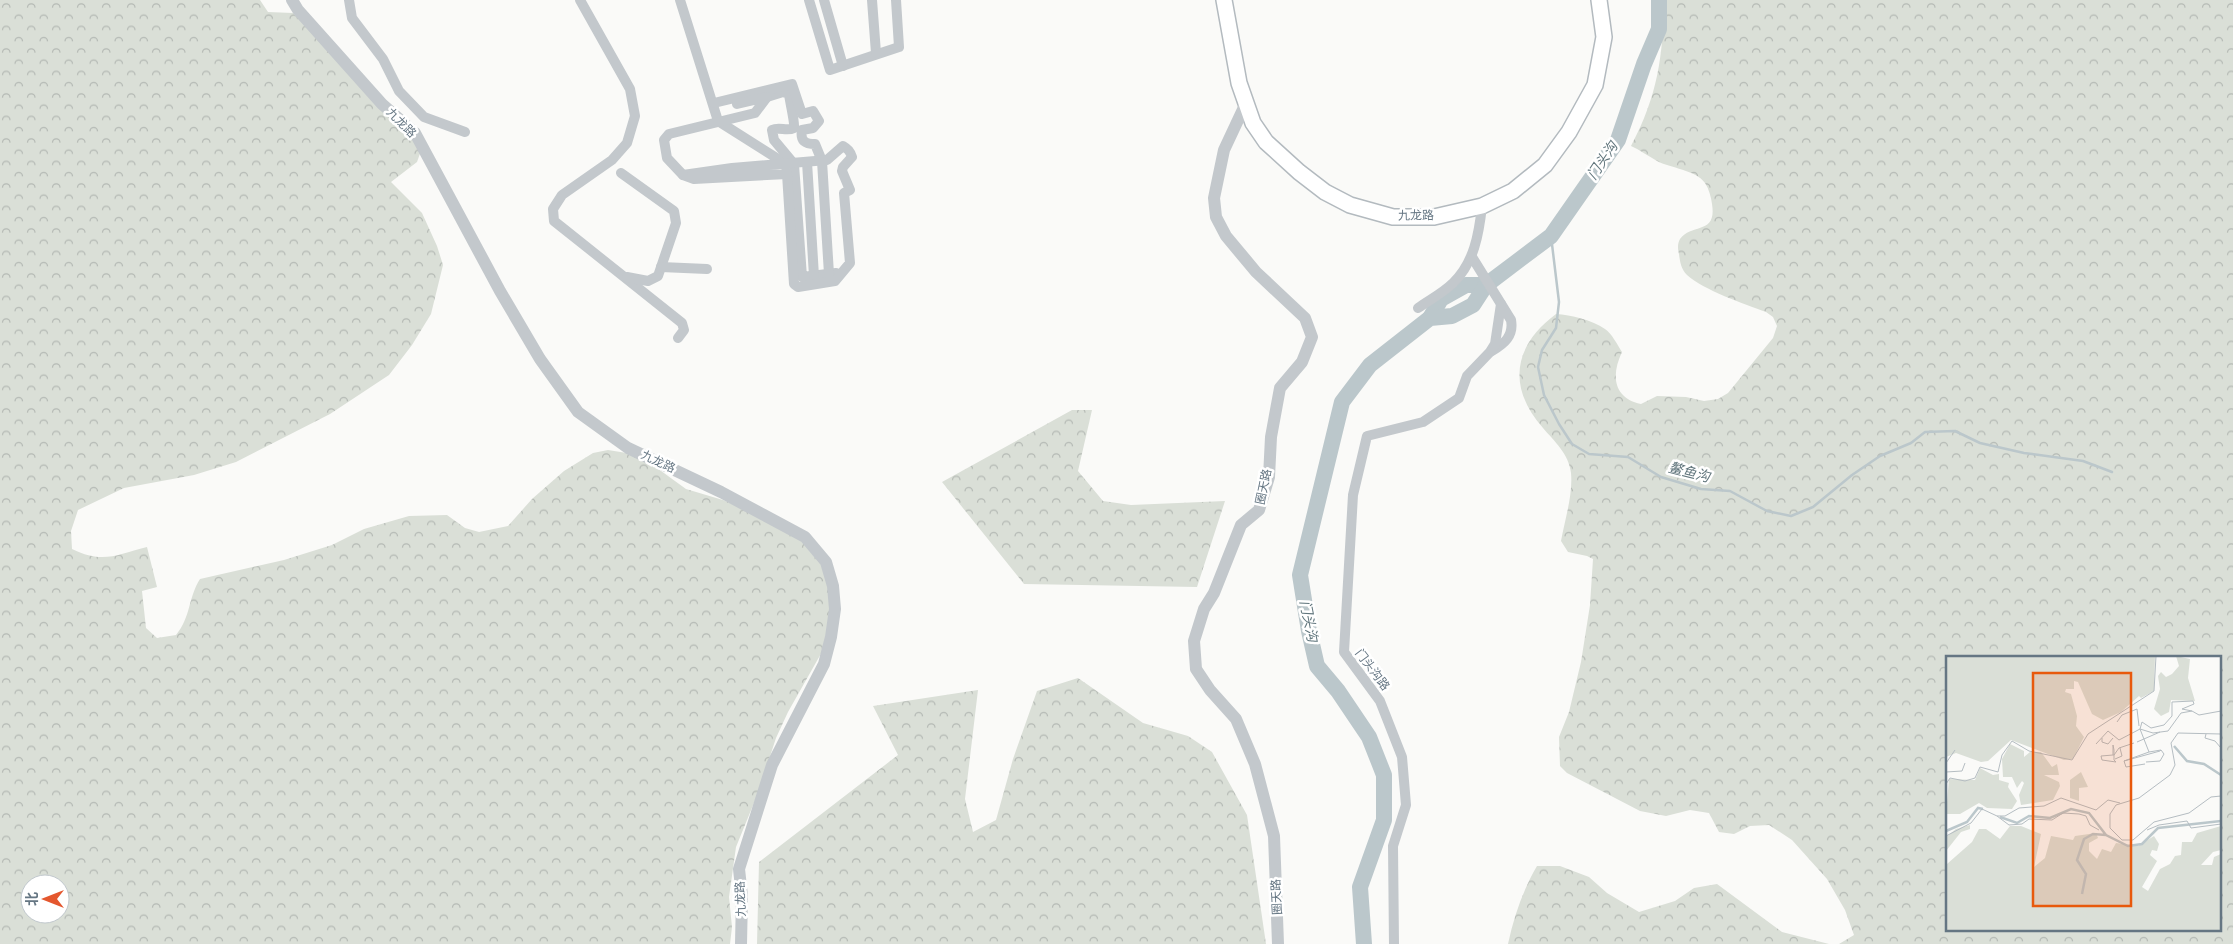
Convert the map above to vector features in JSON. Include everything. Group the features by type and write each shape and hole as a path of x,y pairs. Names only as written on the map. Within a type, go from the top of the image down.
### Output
{"main road":[{"name":"九龙路","path":"1224,0 1239,83 1253,122 1266,142 1299,172 1325,192 1350,205 1393,217 1434,217 1482,206 1513,191 1545,165 1569,132 1595,85 1604,37 1599,0"}],"street":[{"name":"九龙路","path":"292,0 298,10 382,104 415,134 500,291 540,359 578,412 628,448 721,492 805,537 826,562 833,586 835,609 831,637 824,664 772,765 739,869 742,896 741,944"},
{"path":"349,0 352,18 383,59 399,91 424,117 465,132"},
{"path":"580,0 630,89 635,116 627,143 612,160 562,195 553,209 554,221 682,323 684,330 678,338"},
{"path":"680,0 718,120 789,167"},
{"path":"687,0 688,23"},
{"path":"809,0 830,70 899,47 896,0"},
{"path":"824,0 843,66"},
{"path":"872,0 876,54"},
{"path":"715,106 792,84 802,114 813,111 819,121 813,128 802,130 801,135 803,141 807,144 815,144 822,161 829,274"},
{"path":"715,106 767,97 784,92 789,94 791,113 795,122 794,128 788,130 776,128 772,130 772,134 789,167 794,284 798,287 802,282 814,276 842,272"},
{"path":"767,97 755,113 718,120 669,134 664,140 667,158 683,175 732,168 789,167 807,162 827,160 843,146 850,152 852,157 843,167 842,171 850,190 844,193 850,263 835,281 802,282"},
{"name":"圈天路","path":"1246,103 1224,150 1214,198 1216,217 1226,236 1250,265 1305,318 1312,337 1302,362 1280,388 1271,437 1269,477 1259,510 1241,525 1214,593 1204,609 1194,641 1196,669 1210,690 1236,719 1257,773 1274,836 1278,944"},
{"path":"807,162 814,276"},
{"path":"621,173 674,211 676,223 658,276 648,281 623,276"},
{"path":"1418,308 1453,283 1472,258 1482,206"},
{"name":"门头沟路","path":"1394,944 1393,846 1406,805 1402,757 1380,701 1344,652 1353,495 1367,436 1422,422 1450,405 1458,398 1467,376 1490,352 1495,344 1500,304 1472,258"},
{"path":"661,267 707,269"}],"green space":[{"path":"0,0 260,0 268,12 293,13 423,145 417,162 391,182 422,213 437,246 443,265 431,314 412,345 389,375 330,414 236,462 194,475 124,488 78,510 71,531 72,549 92,556 110,557 147,547 157,587 142,591 146,628 157,638 176,635 187,614 193,593 200,579 284,560 332,545 364,529 409,516 447,515 465,528 479,532 508,526 532,499 564,471 593,453 608,450 639,455 686,489 723,500 792,530 833,571 827,643 788,712 776,738 758,793 736,847 729,897 732,927 730,944 0,944"},
{"path":"1664,0 2233,0 2233,944 1839,944 1854,935 1845,910 1827,879 1792,840 1769,825 1750,826 1734,834 1719,832 1709,813 1690,810 1666,816 1640,811 1567,773 1560,766 1559,737 1569,712 1581,662 1590,605 1593,559 1568,552 1561,541 1571,490 1570,466 1556,443 1531,413 1524,397 1520,382 1523,353 1542,326 1556,314 1581,318 1605,329 1622,352 1616,369 1616,377 1620,391 1625,397 1641,404 1657,396 1686,397 1704,401 1718,399 1728,393 1773,338 1777,326 1773,317 1766,312 1713,291 1694,281 1685,273 1680,263 1678,243 1685,234 1702,227 1711,220 1713,214 1708,188 1696,175 1657,161 1631,146 1653,92 1662,39"},
{"path":"1072,410 1092,410 1078,471 1103,501 1131,505 1225,501 1197,587 1024,584 942,482"},
{"path":"1078,678 1143,723 1188,736 1212,752 1247,815 1266,944 757,944 759,862 898,755 873,706 978,690 965,799 973,832 996,820 1013,759 1037,691"},
{"path":"1537,866 1560,866 1589,877 1607,893 1639,912 1675,901 1694,888 1717,884 1782,932 1829,944 1508,944 1513,923 1527,884"}],"waterway":[{"name":"门头沟","path":"1364,944 1360,887 1384,820 1384,775 1369,737 1338,691 1317,666 1300,575 1342,402 1370,365 1430,318 1452,316 1473,305 1486,285 1551,236 1618,140 1644,64 1659,29 1659,0"},
{"name":"鳌鱼沟","path":"1551,236 1559,302 1556,328 1542,350 1538,367 1544,395 1559,424 1572,444 1589,454 1628,457 1661,477 1701,489 1730,491 1767,511 1791,516 1813,507 1852,475 1880,456 1911,443 1925,432 1955,431 1980,443 2024,453 2083,461 2112,472"},
{"name":"门头沟","path":"1430,318 1441,299 1466,285 1486,285"}]}
